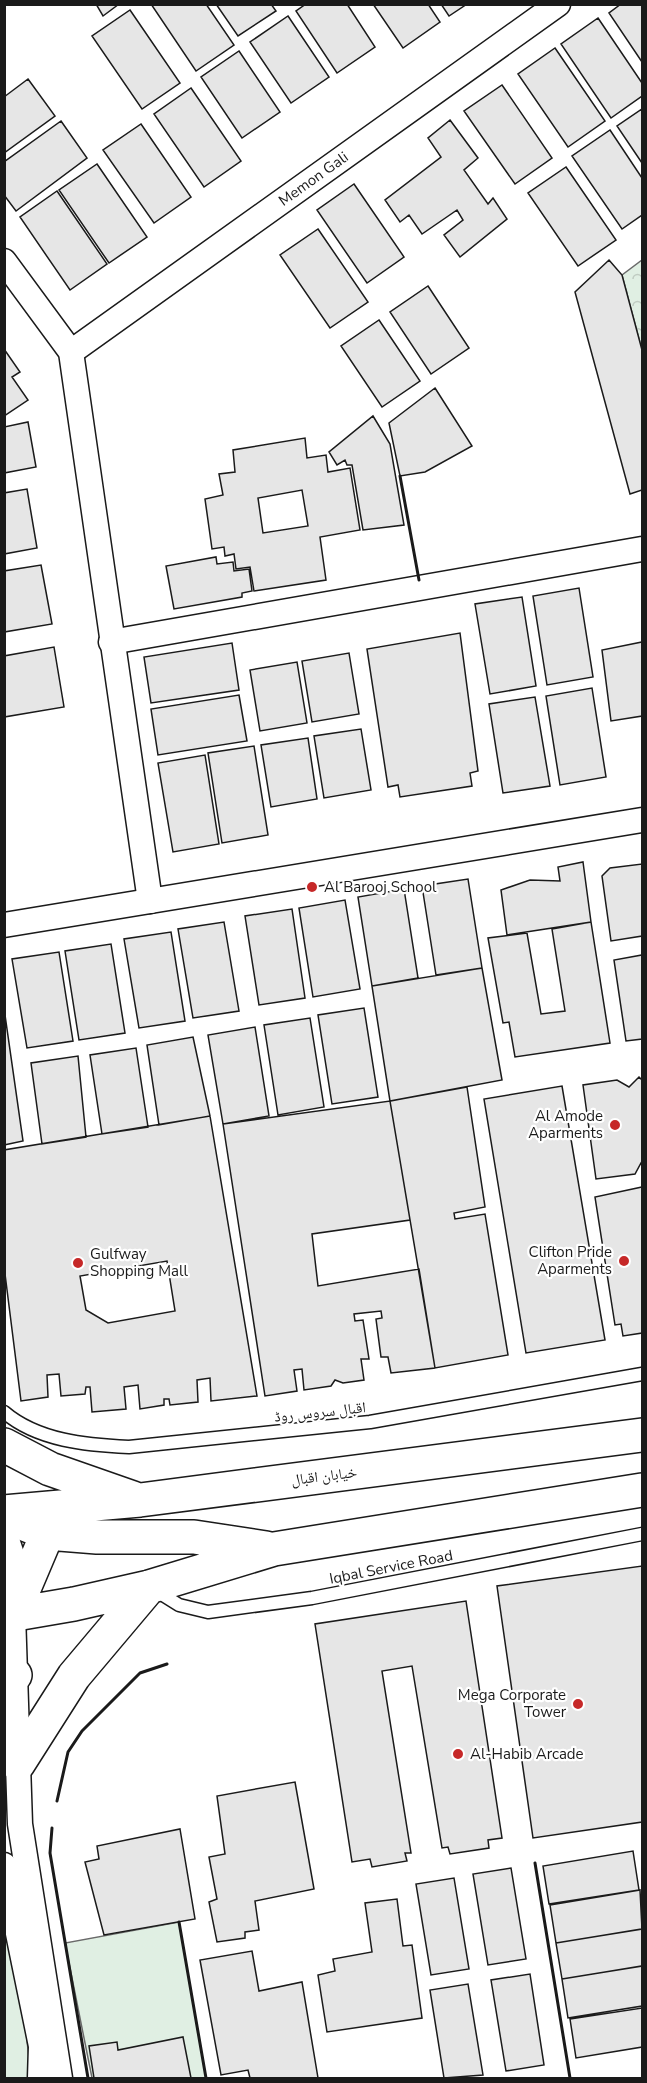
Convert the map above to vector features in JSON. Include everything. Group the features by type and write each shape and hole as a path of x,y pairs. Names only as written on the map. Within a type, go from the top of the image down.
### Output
{"main road":[{"name":"خیابان اقبال","path":"4,1514 52,1521 140,1500 642,1435"},
{"path":"4,1444 50,1469 140,1500"},
{"path":"7,1622 149,1587 274,1549 642,1490"},
{"path":"7,1622 52,1521 97,1537 194,1537 274,1549"},
{"path":"4,1545 8,1557 7,1622"},
{"path":"18,1764 74,1676 149,1587"}],"street":[{"name":"Memon Gali","path":"72,352 558,4"},
{"path":"5,261 72,352 111,642 150,901"},
{"path":"111,642 642,549"},
{"path":"4,925 642,820"},
{"path":"7,1622 18,1764 20,1824 60,2079"},
{"path":"4,1865 41,2046 40,2079"}],"lane":[{"name":"اقبال سروس روڈ","path":"4,1412 15,1421 56,1438 129,1447 369,1422 642,1374"},
{"name":"Iqbal Service Road","path":"149,1587 179,1605 208,1612 312,1598 642,1534"}],"green space":[{"path":"642,260 642,350 622,275"},
{"path":"179,1922 206,2078 92,2078 65,1943"},
{"path":"4,1938 17,1946 31,2078 5,2078"}],"building":[{"path":"96,4 119,4 103,16"},
{"path":"151,4 206,4 234,45 196,71"},
{"path":"216,4 271,4 276,11 238,36"},
{"path":"306,4 347,4 375,47 337,73 296,11"},
{"path":"373,4 428,4 440,22 403,48"},
{"path":"441,4 467,4 449,16"},
{"path":"621,4 642,4 642,62 609,13"},
{"path":"130,10 180,83 142,109 92,36"},
{"path":"288,16 329,77 291,103 250,42"},
{"path":"598,18 642,83 642,96 611,118 561,44"},
{"path":"555,48 605,121 568,147 518,74"},
{"path":"239,51 280,112 242,138 201,77"},
{"path":"28,79 55,116 4,153 4,97"},
{"path":"502,85 552,158 515,184 464,111"},
{"path":"191,88 241,161 204,187 154,114"},
{"path":"642,109 642,163 617,126"},
{"path":"450,120 478,158 464,170 488,204 493,198 507,219 460,257 444,235 463,220 457,210 422,234 409,215 400,222 385,200 441,157 428,138"},
{"path":"61,121 87,158 16,211 4,195 4,162"},
{"path":"141,124 191,197 154,223 103,150"},
{"path":"610,130 642,178 642,215 622,229 572,156"},
{"path":"97,164 147,237 109,263 59,190"},
{"path":"566,167 616,240 578,266 528,193"},
{"path":"354,184 404,257 367,283 317,210"},
{"path":"57,191 107,264 70,290 20,217"},
{"path":"318,229 368,302 330,328 280,255"},
{"path":"609,260 622,275 642,350 642,490 630,494 575,292"},
{"path":"428,286 469,348 431,374 390,312"},
{"path":"379,320 420,381 382,407 341,346"},
{"path":"4,349 20,372 12,377 28,400 4,416"},
{"path":"435,388 472,446 425,472 400,476 389,423"},
{"path":"373,416 390,444 404,525 363,530 352,465 347,465 345,460 337,465 329,452"},
{"path":"28,422 36,467 4,473 4,427"},
{"path":"305,438 307,458 326,455 328,472 350,468 360,530 320,537 326,580 254,591 250,567 236,569 234,554 225,556 224,547 212,549 205,499 223,495 219,474 235,472 233,450","holes":["302,490 308,526 263,533 258,498"]},
{"path":"27,489 37,548 4,554 4,493"},
{"path":"216,557 217,564 233,562 234,571 249,569 252,591 242,593 242,597 174,609 166,566"},
{"path":"41,565 52,624 4,632 4,571"},
{"path":"579,588 593,677 547,685 533,596"},
{"path":"522,597 536,686 490,694 475,604"},
{"path":"460,633 478,771 470,773 472,786 400,797 398,785 388,787 367,649"},
{"path":"642,642 642,716 611,721 602,650"},
{"path":"232,643 239,690 151,703 144,657"},
{"path":"54,647 64,707 4,717 4,656"},
{"path":"349,653 359,714 312,722 302,661"},
{"path":"297,662 307,723 260,731 250,670"},
{"path":"592,688 606,777 560,785 546,696"},
{"path":"239,695 247,741 158,755 151,709"},
{"path":"535,697 550,786 503,793 489,704"},
{"path":"361,729 371,790 324,798 314,736"},
{"path":"308,738 317,799 271,807 261,745"},
{"path":"254,746 268,835 222,843 208,753"},
{"path":"205,755 219,844 173,852 158,763"},
{"path":"583,862 591,922 507,935 501,890 530,880 560,881 558,867"},
{"path":"642,864 642,936 611,941 602,876 610,868"},
{"path":"468,879 482,968 436,975 422,886"},
{"path":"404,889 418,978 372,986 358,897"},
{"path":"345,900 360,989 313,997 299,908"},
{"path":"292,909 305,998 259,1005 245,916"},
{"path":"224,922 239,1011 193,1018 178,929"},
{"path":"591,922 610,1043 515,1057 509,1022 503,1023 488,938 527,933 541,1014 565,1011 552,929"},
{"path":"171,932 185,1021 139,1028 124,939"},
{"path":"111,944 125,1033 79,1040 65,951"},
{"path":"59,952 73,1041 27,1048 12,959"},
{"path":"642,955 642,1039 626,1041 614,960"},
{"path":"482,968 502,1080 390,1101 372,986"},
{"path":"4,1008 23,1141 4,1145"},
{"path":"364,1008 378,1097 332,1104 318,1015"},
{"path":"310,1018 324,1107 278,1115 264,1025"},
{"path":"255,1027 269,1116 223,1124 208,1035"},
{"path":"193,1037 210,1116 159,1125 147,1045"},
{"path":"136,1048 148,1127 102,1134 90,1055"},
{"path":"78,1056 86,1137 42,1144 31,1063"},
{"name":"Al Amode Aparments","path":"639,1077 642,1080 642,1164 635,1174 596,1179 583,1085 617,1080 629,1087"},
{"path":"562,1086 605,1340 526,1353 484,1099"},
{"path":"467,1087 485,1207 454,1213 455,1219 485,1214 508,1355 435,1368 390,1101"},
{"path":"390,1101 410,1220 312,1234 318,1286 419,1269 435,1368 391,1373 388,1357 381,1357 376,1319 382,1318 381,1311 354,1314 355,1321 363,1320 369,1359 361,1359 364,1380 343,1383 335,1380 331,1386 304,1390 302,1369 294,1370 297,1391 265,1396 223,1124"},
{"name":"Gulfway Shopping Mall","path":"210,1116 257,1396 211,1401 210,1378 197,1380 198,1402 170,1405 169,1399 164,1399 164,1405 140,1409 138,1385 124,1387 126,1409 92,1412 90,1387 86,1387 85,1394 61,1396 59,1374 47,1375 48,1397 21,1401 4,1266 4,1150","holes":["167,1261 175,1311 108,1323 86,1310 80,1276"]},
{"name":"Clifton Pride Aparments","path":"642,1187 642,1333 623,1336 621,1324 615,1325 595,1197"},
{"name":"Mega Corporate Tower","path":"642,1566 642,1822 533,1838 497,1586"},
{"name":"Al-Habib Arcade","path":"466,1601 502,1838 488,1840 489,1848 450,1854 448,1847 442,1848 412,1666 382,1671 411,1853 405,1853 407,1861 372,1867 370,1859 352,1862 315,1624"},
{"path":"295,1782 314,1889 255,1901 259,1930 245,1932 245,1938 217,1942 209,1902 217,1899 209,1857 225,1854 217,1796"},
{"path":"180,1829 195,1919 104,1935 85,1862 99,1859 97,1846"},
{"path":"633,1851 639,1890 549,1904 543,1866"},
{"path":"511,1868 526,1959 488,1965 473,1874"},
{"path":"454,1878 469,1969 431,1975 416,1884"},
{"path":"640,1890 642,1929 556,1943 550,1905"},
{"path":"397,1899 403,1946 412,1945 422,2018 327,2032 318,1975 335,1971 333,1959 372,1952 365,1903"},
{"path":"642,1929 642,1966 562,1979 556,1943"},
{"path":"252,1951 259,1991 302,1982 318,2078 250,2078 248,2070 221,2075 200,1960"},
{"path":"642,1966 642,2006 568,2018 562,1979"},
{"path":"530,1974 544,2065 506,2071 491,1980"},
{"path":"468,1984 483,2075 444,2078 430,1990"},
{"path":"642,2008 642,2047 576,2058 570,2019"},
{"path":"183,2037 191,2078 94,2078 89,2046 117,2042 118,2050"}],"wall":[{"path":"400,476 419,580"},
{"path":"57,1801 68,1752 82,1731 140,1673 167,1664"},
{"path":"52,1828 50,1853 88,2078"},
{"path":"535,1863 570,2078"},
{"path":"179,1922 206,2078"}],"place":[{"name":"Al Barooj School","path":"312,887"},
{"name":"Al Amode Aparments","path":"615,1125"},
{"name":"Clifton Pride Aparments","path":"624,1261"},
{"name":"Gulfway Shopping Mall","path":"78,1263"},
{"name":"Mega Corporate Tower","path":"578,1704"},
{"name":"Al-Habib Arcade","path":"458,1754"}]}
